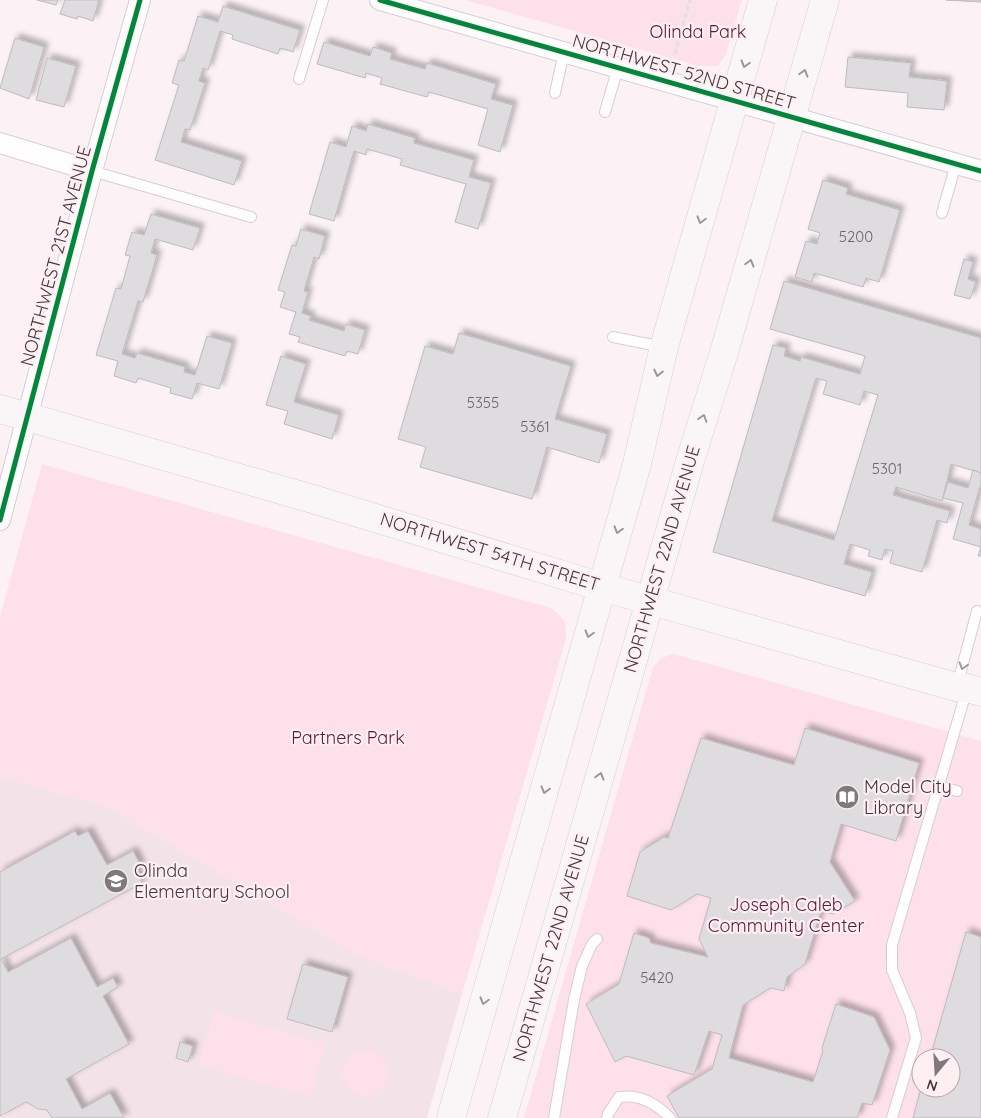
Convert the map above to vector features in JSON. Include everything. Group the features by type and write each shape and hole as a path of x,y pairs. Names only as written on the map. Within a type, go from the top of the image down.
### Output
{"main road":[{"path":"451,1118 637,464 664,347 764,0"},
{"name":"NORTHWEST 22ND AVENUE","path":"502,1118 690,461 725,349 825,0"},
{"name":"NORTHWEST 54TH STREET","path":"0,409 316,500 602,587 968,689"}],"street":[{"name":"NORTHWEST 21ST AVENUE","path":"0,520 7,471 28,417 92,171 140,0"},
{"name":"NORTHWEST 52ND STREET","path":"380,0 981,171"},
{"path":"0,143 92,171"}],"lane":[{"path":"299,79 323,0"},
{"path":"555,93 564,52"},
{"path":"605,112 618,67"},
{"path":"942,213 956,164"},
{"path":"92,171 251,217"},
{"path":"613,336 664,347"},
{"path":"892,1118 916,1038 910,1013 892,970 892,945 968,689 969,644 977,611"},
{"path":"938,786 957,791"},
{"path":"554,1118 574,1000 582,966 592,944 597,939"},
{"path":"607,1118 619,1097 631,1095 650,1102 670,1118"}],"path":[{"path":"674,54 690,0"}],"shaded area":[{"name":"Olinda Elementary School","path":"0,776 108,807 358,955 462,994 427,1118 0,1118"}],"green space":[{"name":"Olinda Park","path":"465,0 742,0 726,54 718,66 699,66"},
{"name":"Partners Park","path":"42,464 551,608 562,618 566,629 566,639 462,994 358,955 108,807 0,776 0,617"},
{"name":"Joseph Caleb Community Center","path":"674,654 981,741 981,1118 524,1118 653,667 661,658"},
{"path":"214,1012 325,1044 310,1097 199,1065"},
{"path":"360,1050 370,1050 384,1060 388,1073 384,1086 378,1092 370,1096 360,1096 346,1086 342,1078 342,1068 352,1054"}],"building":[{"path":"37,0 58,0 56,5"},
{"path":"65,0 99,0 93,21 78,16 77,19 60,14"},
{"path":"946,0 981,0 981,2"},
{"path":"223,6 300,30 293,52 280,48 278,54 232,39 233,35 220,31 208,70 203,68 199,81 205,83 190,130 185,129 181,142 242,161 234,185 155,160 179,85 172,83 179,60 184,61 198,16 218,22"},
{"path":"15,38 44,47 29,99 0,88"},
{"path":"324,42 370,56 373,47 392,53 390,59 425,69 427,63 496,84 491,99 513,105 500,152 478,145 488,109 429,92 427,97 380,84 382,78 366,73 365,78 317,64"},
{"path":"848,57 911,63 909,77 947,81 944,110 907,107 908,93 845,87"},
{"path":"47,58 76,66 64,107 36,100"},
{"path":"368,124 415,138 414,143 474,160 469,177 491,183 478,229 455,222 466,184 400,165 402,159 367,149 366,155 354,151 334,221 309,214 330,142 346,147 352,126 366,131"},
{"path":"823,180 848,188 846,194 900,210 879,282 866,278 863,287 814,273 812,282 795,277 806,241 817,244 820,233 808,229"},
{"path":"151,214 200,228 193,250 155,239 151,253 157,255 143,302 138,301 122,354 135,358 137,353 185,367 184,372 195,375 207,336 232,343 219,389 197,383 192,399 170,393 171,388 138,378 136,383 114,376 118,361 96,355 116,288 121,289 130,256 125,255 132,232 144,235"},
{"path":"301,229 325,236 319,259 314,257 304,291 308,292 302,313 311,316 309,320 344,331 346,324 365,330 358,354 347,351 345,356 298,342 300,337 289,334 296,312 280,307 285,292 278,290 292,245 296,246"},
{"path":"964,259 973,262 968,279 976,282 970,299 954,295"},
{"path":"784,281 981,338 981,473 951,464 942,501 896,487 893,495 950,511 947,523 937,520 922,572 890,563 893,551 885,549 882,560 868,556 870,550 850,544 844,564 872,572 865,596 713,552 773,345 786,348 784,356 800,361 801,357 860,374 865,356 770,329","holes":["816,378 827,381 823,394 860,405 864,391 878,395 834,540 772,521"]},
{"path":"459,333 571,366 555,419 607,434 599,463 547,447 532,499 420,467 426,447 398,439 425,346 453,354"},
{"path":"281,356 306,364 294,402 339,415 332,439 284,424 288,411 266,405"},
{"path":"973,470 981,473 981,483 969,525 981,529 981,547 953,539 963,503 943,498 948,482 968,488"},
{"path":"805,728 919,763 896,841 841,824 830,862 855,901 833,914 821,911 805,964 787,977 784,991 770,988 743,1005 729,1058 813,1082 836,1004 874,1017 890,1050 872,1105 862,1103 857,1118 679,1118 667,1096 712,1069 722,1035 709,1031 694,1075 626,1056 615,1062 586,1004 619,984 634,933 649,938 651,943 708,957 699,939 711,898 697,894 671,910 627,896 640,852 664,837 668,838 701,738 794,765"},
{"path":"75,831 78,836 88,831 107,865 133,851 141,866 135,869 142,883 1,959 8,972 71,938 97,987 113,978 118,987 103,996 129,1044 66,1079 82,1109 110,1093 124,1118 52,1118 47,1110 38,1109 26,1102 0,1116 0,872"},
{"path":"966,932 981,937 981,1118 913,1118 918,1098 961,1098 961,1048 933,1048"},
{"path":"303,964 348,977 332,1032 287,1019"},
{"path":"180,1042 193,1046 188,1062 176,1058"}],"cycle path":[{"path":"0,520 92,171 140,0"},
{"path":"380,0 981,171"}],"place":[{"name":"Model City Library","path":"847,797"},
{"name":"Olinda Elementary School","path":"116,881"}]}
